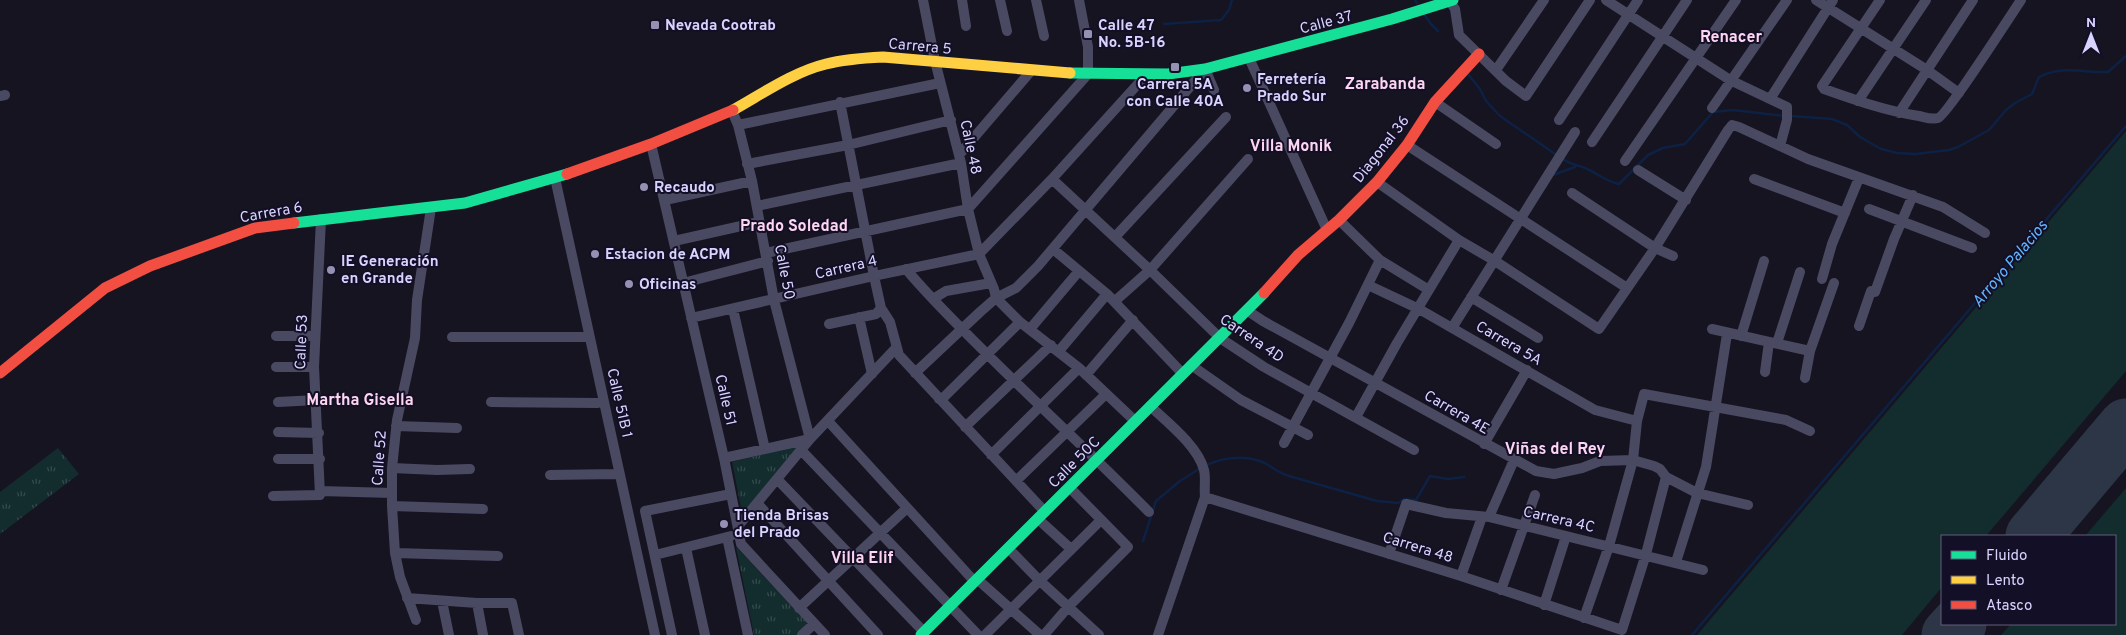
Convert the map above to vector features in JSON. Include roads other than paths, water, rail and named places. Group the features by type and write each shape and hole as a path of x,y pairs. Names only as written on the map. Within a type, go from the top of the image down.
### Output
{"main road":[{"name":"Calle 37","path":"1206,69 1366,26 1451,0"},
{"name":"Diagonal 36","path":"1248,311 1298,255 1339,220 1377,182 1407,145 1435,102 1479,54"},
{"name":"Carrera 5","path":"555,178 650,144 732,111 791,78 824,64 860,58 883,57 1031,71 1088,74 1146,75 1206,69"},
{"name":"Carrera 6","path":"0,373 105,288 121,278 255,228 465,203 555,178"},
{"name":"Calle 50C","path":"923,633 1098,460 1182,373 1248,311"}],"street":[{"name":"Calle 48","path":"924,0 935,62 960,159 968,209 979,254 996,298"},
{"path":"962,0 966,26"},
{"path":"1000,0 1006,30"},
{"path":"1036,0 1044,36"},
{"path":"683,283 767,257 865,232 968,209 1088,74 1088,47 1079,0"},
{"path":"1451,0 1455,9 1459,36 1526,96 1590,0"},
{"path":"1496,70 1544,0"},
{"path":"1606,0 1730,80 1787,107 1787,116 1780,146"},
{"path":"1559,120 1638,0"},
{"path":"1592,142 1687,0"},
{"path":"1625,161 1694,58 1736,0"},
{"path":"1712,108 1787,0"},
{"path":"1816,0 1830,4 1860,28 1927,70 1959,93"},
{"path":"1880,0 1822,86 1824,89 1858,102 1900,113 1938,118 1959,93 2021,0"},
{"path":"1858,102 1926,0"},
{"path":"1900,113 1973,0"},
{"path":"1770,98 1830,4"},
{"path":"1249,58 1327,230"},
{"path":"915,373 996,298 1016,288 1085,212 1206,69 1214,90"},
{"path":"757,206 856,185 960,159 1031,71"},
{"path":"979,254 1052,179 1146,75"},
{"path":"738,125 840,102 940,83"},
{"path":"840,102 881,308 890,322 898,355 1016,481 1071,549"},
{"path":"1435,102 1496,144"},
{"name":"Calle 50","path":"732,111 738,125 752,181 774,300 810,439"},
{"path":"1115,237 1226,118"},
{"path":"747,164 848,145 951,120"},
{"path":"1377,182 1459,240 1495,261 1599,329 1655,248 1732,126 1739,127 1808,159 1913,195 1942,207 1985,233"},
{"path":"1452,328 1575,132"},
{"name":"Calle 51","path":"650,144 665,200 724,458 741,544 825,635"},
{"path":"1407,145 1627,288"},
{"path":"965,427 1111,297 1150,270 1248,159"},
{"path":"1638,170 1686,200"},
{"name":"Calle 51B 1","path":"555,178 655,635"},
{"path":"1822,279 1832,244 1859,178"},
{"name":"Carrera 4D","path":"1052,179 1220,338 1264,366 1414,450"},
{"path":"1754,179 1844,213"},
{"path":"665,200 752,181"},
{"path":"1572,194 1655,248 1673,256"},
{"path":"1859,326 1900,221 1913,195"},
{"name":"Calle 52","path":"416,620 407,598 395,553 392,468 396,426 415,338 417,300 432,208"},
{"path":"1869,209 1972,248"},
{"name":"Calle 53","path":"320,493 319,433 314,367 321,219"},
{"path":"1339,220 1380,260 1429,290"},
{"path":"674,241 759,222"},
{"path":"1356,417 1397,343 1459,240"},
{"path":"1052,249 1111,297 1182,373"},
{"name":"Carrera 4","path":"691,318 979,254"},
{"path":"1284,443 1380,260"},
{"path":"1741,336 1764,261"},
{"path":"906,269 1014,382 1098,460 1148,512"},
{"path":"1030,330 1079,271"},
{"path":"1765,372 1773,343 1800,272"},
{"path":"1805,378 1810,351 1834,282"},
{"path":"933,299 946,291 991,283"},
{"name":"Carrera 5A","path":"1368,285 1419,309 1595,410 1637,422"},
{"path":"1470,297 1538,338"},
{"path":"996,298 1020,322 1082,371 1135,421"},
{"path":"829,324 876,314 881,308"},
{"path":"734,309 765,449"},
{"name":"Carrera 4E","path":"1248,311 1484,444 1536,471 1554,474 1600,462 1633,460 1660,469 1666,477 1697,493 1748,505"},
{"path":"860,317 872,374"},
{"path":"991,455 1040,406 1082,371 1133,320"},
{"path":"939,399 943,398 1020,322"},
{"path":"1712,329 1727,334 1810,351"},
{"path":"1676,562 1706,467 1727,334"},
{"path":"276,336 315,336"},
{"path":"452,336 589,336"},
{"path":"654,555 727,537 738,530 757,503 810,439 896,348"},
{"path":"1191,365 1241,400 1308,435"},
{"path":"276,367 314,367"},
{"path":"1484,444 1526,370"},
{"path":"1016,481 1106,394"},
{"path":"1584,618 1604,555 1609,546 1633,460 1637,422 1644,394 1786,420 1810,431"},
{"path":"278,402 317,400"},
{"path":"491,402 598,403"},
{"path":"1150,406 1186,440 1203,466 1205,497 1158,635"},
{"path":"828,421 976,580 1042,635 1128,547 1070,488"},
{"path":"396,426 456,428"},
{"path":"278,432 319,433"},
{"path":"724,458 810,439"},
{"path":"801,450 978,635"},
{"path":"278,459 320,459"},
{"path":"1461,576 1486,517 1514,460"},
{"path":"392,468 470,469"},
{"path":"550,475 616,474"},
{"path":"1646,554 1666,477"},
{"path":"777,479 854,558 923,633"},
{"path":"273,496 320,493 392,493"},
{"path":"672,635 645,511 731,494"},
{"path":"1500,590 1535,495"},
{"name":"Carrera 48","path":"1205,497 1461,576 1622,630 1646,554"},
{"path":"757,503 878,635"},
{"name":"Carrera 4C","path":"1389,554 1406,504 1446,513 1486,517 1646,554 1703,570"},
{"path":"392,506 483,509"},
{"path":"799,608 907,508"},
{"path":"986,635 1039,580 1102,520"},
{"path":"1544,604 1566,536"},
{"path":"727,537 748,635"},
{"path":"686,548 705,635"},
{"path":"1008,548 1039,580 1099,635"},
{"path":"395,553 498,556"},
{"path":"407,598 477,604 512,603 518,635"},
{"path":"442,601 449,635"},
{"path":"477,604 484,635"},
{"path":"802,635 814,624"}],"waterway":[{"path":"1164,24 1221,20 1229,10 1232,0"},
{"path":"1424,14 1438,31"},
{"path":"1791,116 1832,119 1847,125 1860,137 1881,149 1897,153 1916,154 1949,150 1989,130 2006,110 2032,94 2039,77 2048,73 2065,70 2108,72 2126,56"},
{"path":"1468,74 1480,89 1486,101 1500,116 1558,156"},
{"path":"1563,159 1619,184 1648,155 1663,148 1685,144 1713,112 1733,110 1785,116"},
{"name":"Arroyo Palacios","path":"1692,635 2126,126"},
{"path":"1553,175 1575,167"},
{"path":"1204,466 1219,460 1249,458 1265,463 1289,476 1377,501 1398,503 1404,499 1416,500 1430,476 1448,479 1464,477"},
{"path":"1143,541 1156,501 1180,481 1199,469"}],"place":[{"name":"Nevada Cootrab","path":"655,25"},
{"name":"Calle 47 No. 5B-16","path":"1088,34"},
{"name":"Carrera 5A con Calle 40A","path":"1175,67"},
{"name":"Ferretería Prado Sur","path":"1247,88"},
{"name":"Recaudo","path":"644,187"},
{"name":"Estacion de ACPM","path":"595,254"},
{"name":"IE Generación en Grande","path":"331,270"},
{"name":"Oficinas","path":"629,284"},
{"name":"Tienda Brisas del Prado","path":"724,524"}],"district":[{"name":"Renacer","path":"1731,36"},
{"name":"Zarabanda","path":"1385,83"},
{"name":"Villa Monik","path":"1291,145"},
{"name":"Prado Soledad","path":"794,225"},
{"name":"Martha Gisella","path":"360,399"},
{"name":"Viñas del Rey","path":"1555,448"},
{"name":"Villa Elif","path":"862,557"}]}
